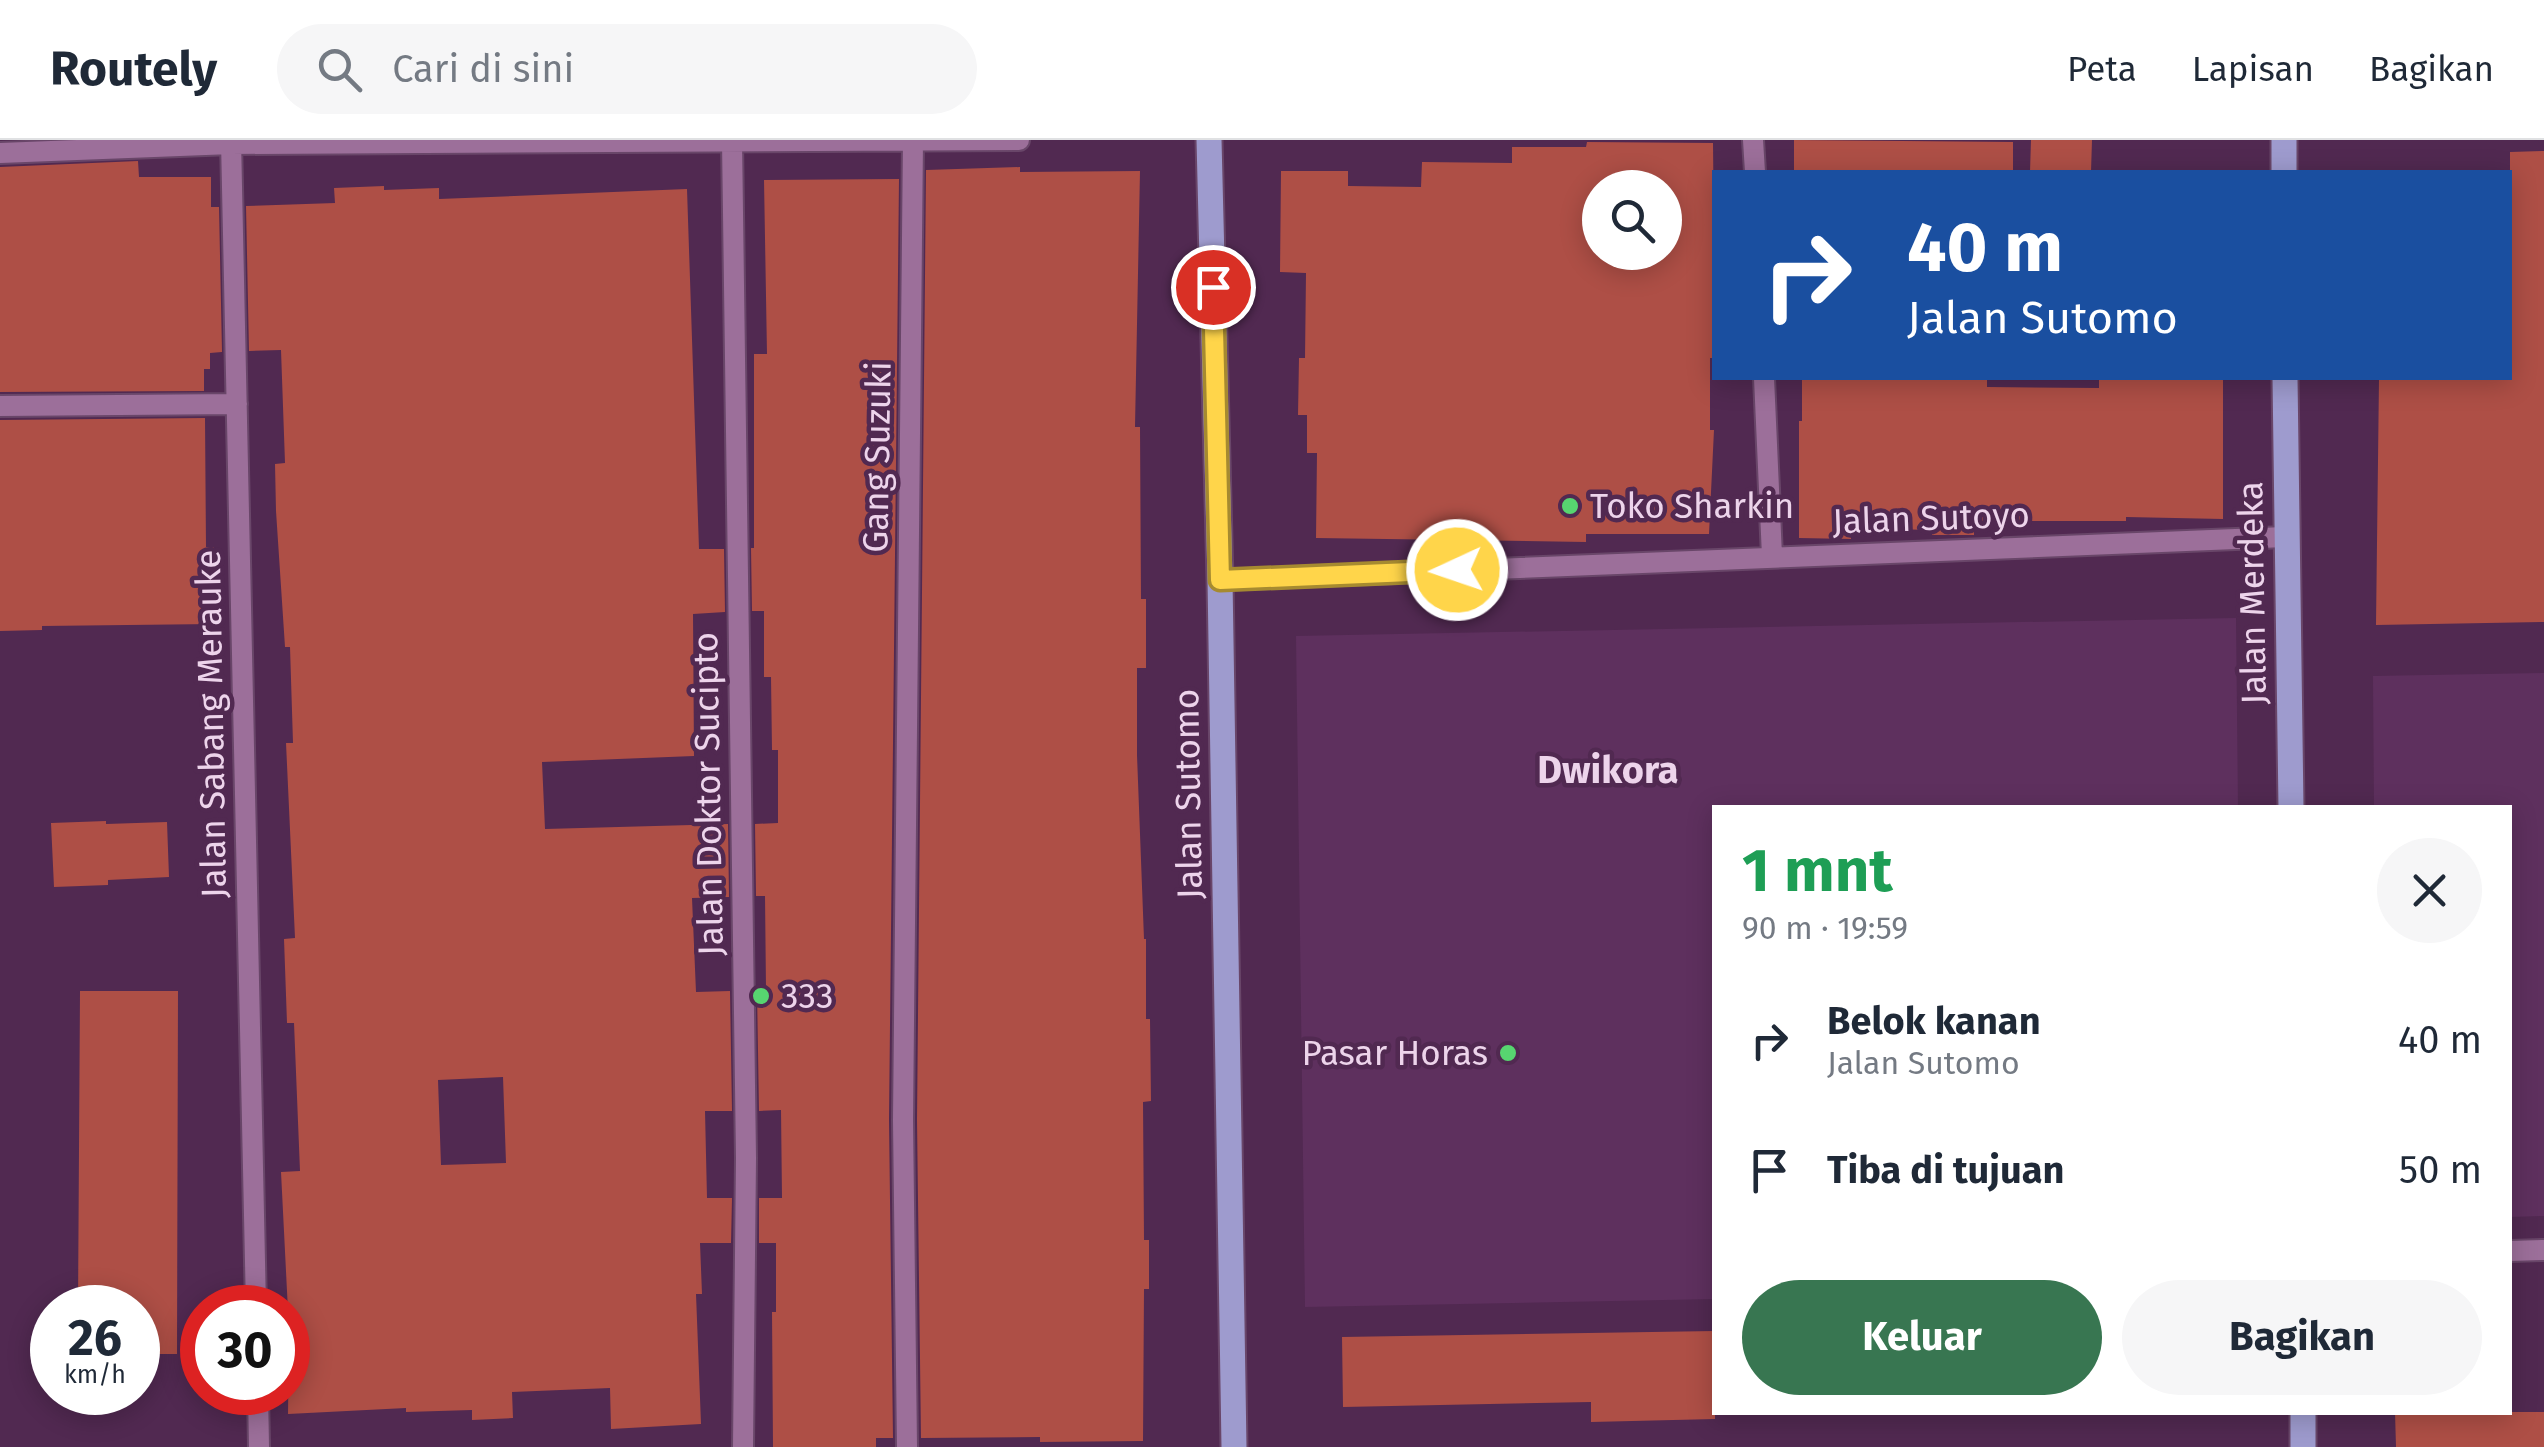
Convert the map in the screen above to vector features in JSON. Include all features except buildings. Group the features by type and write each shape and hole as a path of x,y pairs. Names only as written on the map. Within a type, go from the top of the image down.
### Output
{"main road":[{"name":"Jalan Sutomo","path":"1209,140 1234,1447"},
{"path":"2284,140 2284,170"},
{"name":"Jalan Merdeka","path":"2284,380 2291,805"},
{"path":"2303,1415 2303,1447"}],"street":[{"name":"Gang Suzuki","path":"908,1447 903,1120 913,140"},
{"path":"0,153 231,142 1019,140"},
{"path":"1753,140 1755,170"},
{"name":"Jalan Doktor Sucipto","path":"732,141 746,1158 742,1447"},
{"name":"Jalan Sabang Merauke","path":"231,142 256,1285"},
{"path":"1764,380 1772,556"},
{"path":"0,406 237,404"},
{"name":"Jalan Sutoyo","path":"1220,580 2285,537"},
{"path":"2512,1251 2544,1250"},
{"path":"258,1415 259,1447"}],"shaded area":[{"name":"Pasar Horas","path":"2236,618 2238,805 1712,805 1712,1299 1305,1307 1296,636"},
{"path":"2544,673 2544,1216 2512,1217 2512,805 2374,805 2373,676"}],"place":[{"name":"Toko Sharkin","path":"1570,506"},
{"name":"333","path":"761,996"},
{"name":"Pasar Horas","path":"1508,1053"}],"district":[{"name":"Dwikora","path":"1608,770"}],"route":[{"path":"1213,287 1220,580 1457,570"}]}
